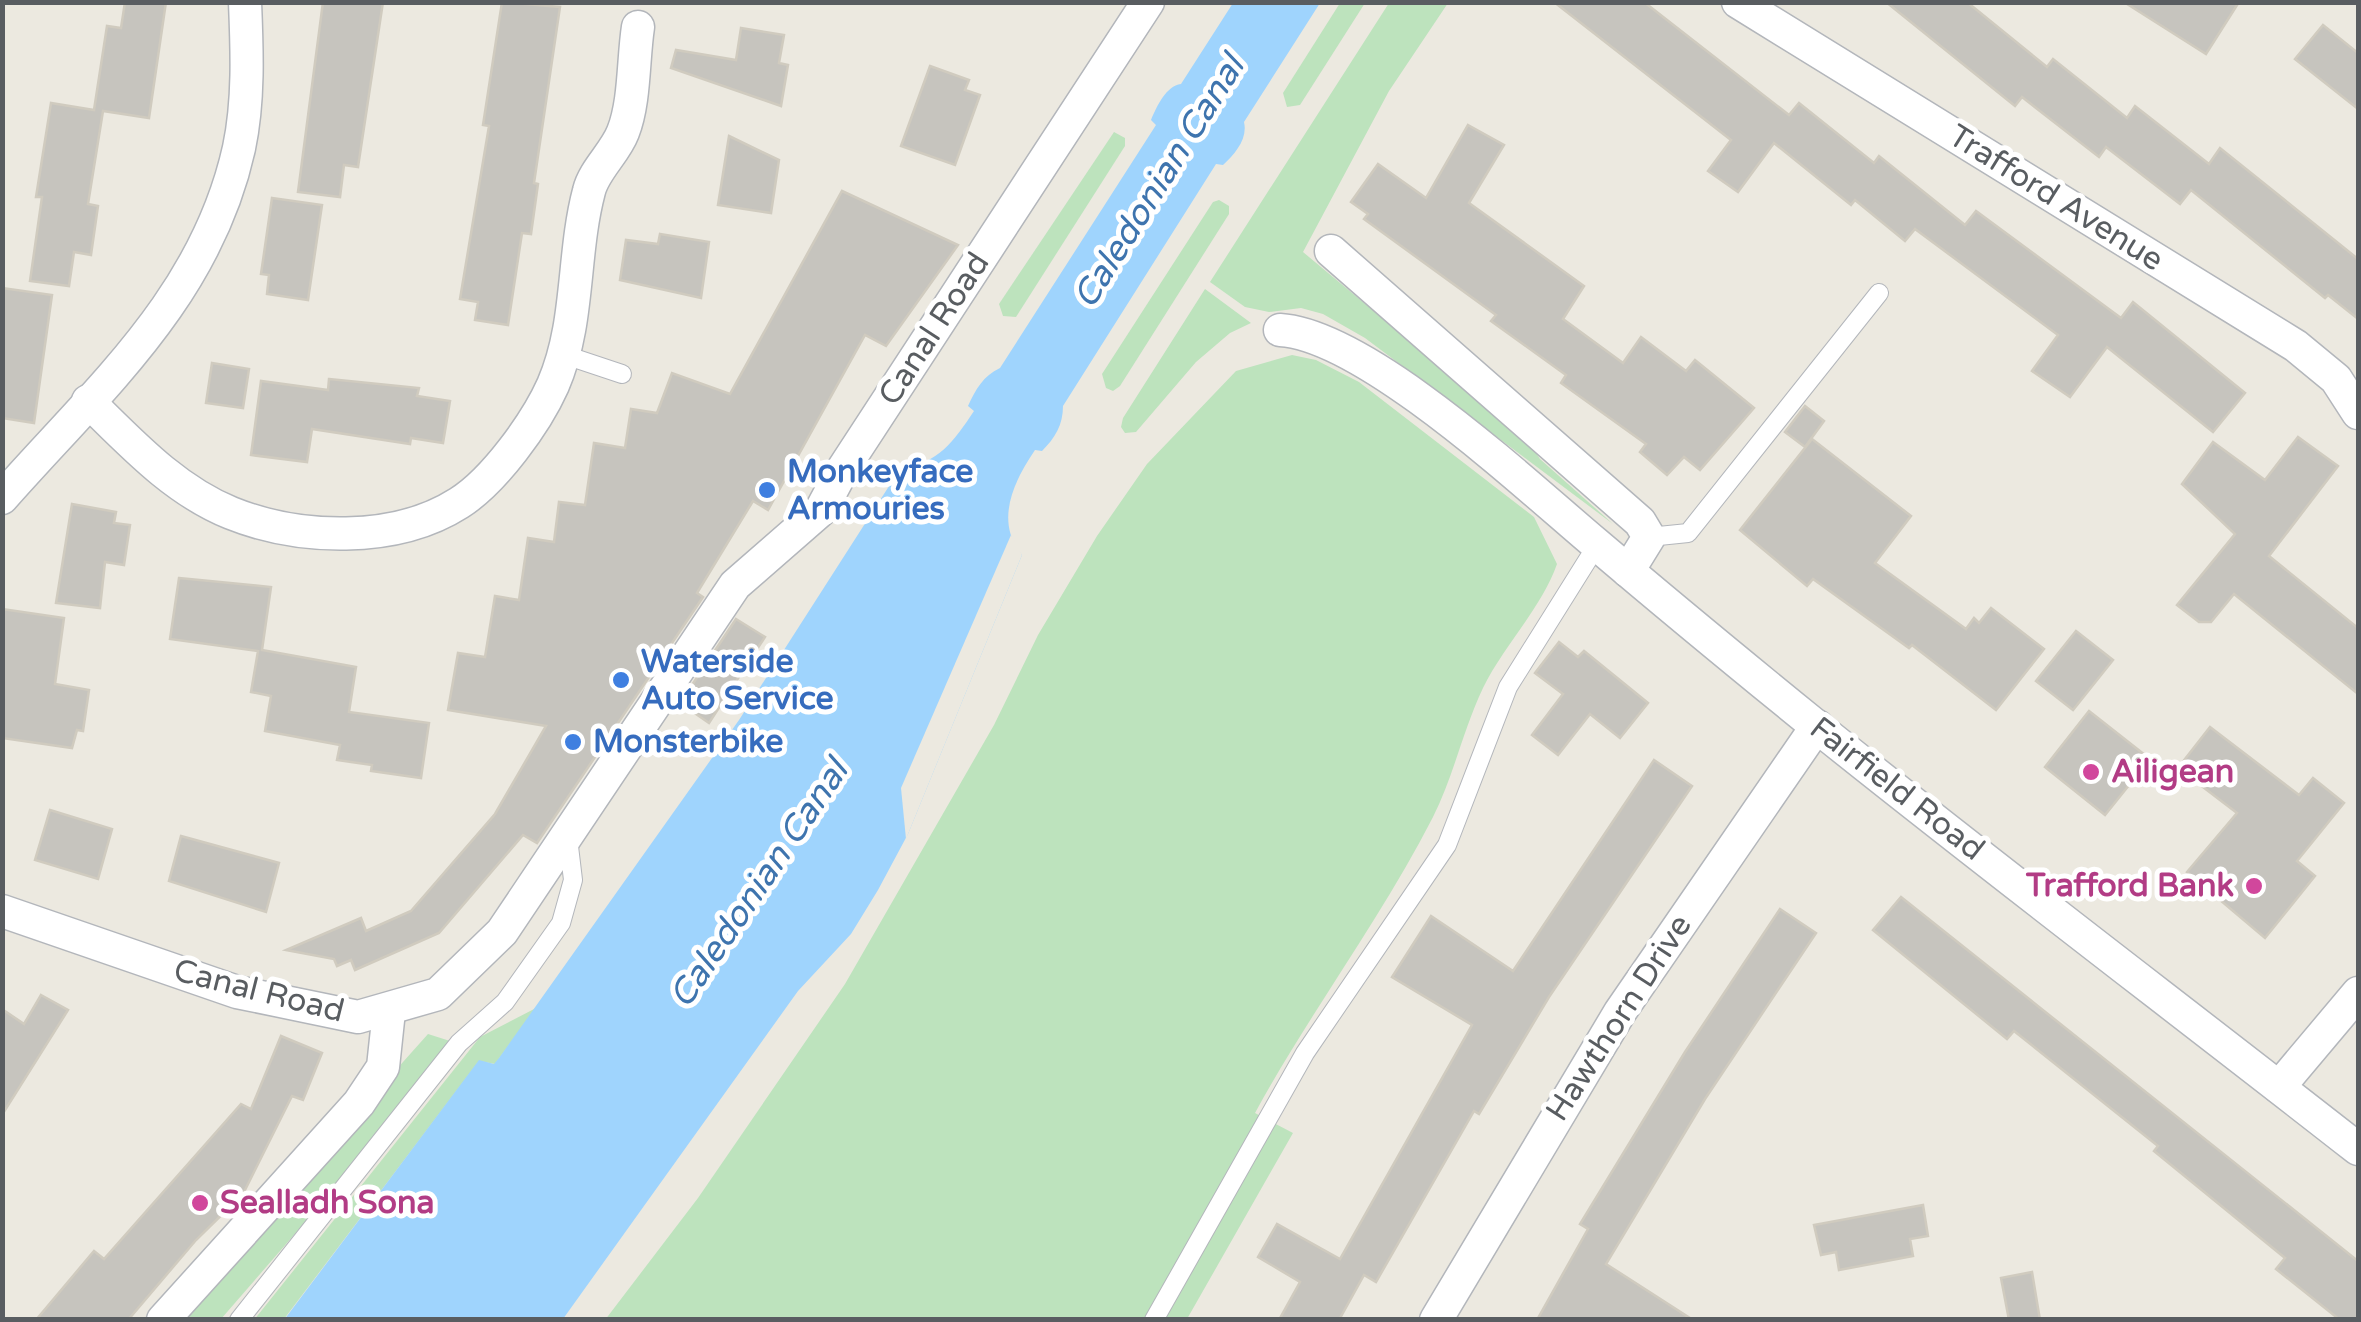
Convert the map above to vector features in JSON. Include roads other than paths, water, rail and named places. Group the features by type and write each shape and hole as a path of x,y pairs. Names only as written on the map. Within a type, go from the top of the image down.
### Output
{"street":[{"path":"2,498 153,332 193,272 222,207 240,146 246,90 245,2"},
{"name":"Canal Road","path":"2,911 237,992 358,1016 390,1011 438,994 502,932 735,584 820,510 843,468 1148,2"},
{"name":"Trafford Avenue","path":"1738,2 2296,346 2336,380 2358,413"},
{"path":"88,402 144,456 187,489 229,512 280,529 343,534 407,524 459,503 528,429 553,384 572,320 589,188 624,131 638,27"},
{"path":"1332,251 1640,522 1648,537 1628,571"},
{"name":"Fairfield Road","path":"1280,330 1299,331 1338,346 1376,368 1509,470 1816,726 2358,1150"},
{"name":"Hawthorn Drive","path":"1436,1320 1620,1012 1816,726"},
{"path":"2279,1087 2358,993"},
{"path":"163,1320 359,1103 383,1067 390,1011"}],"lane":[{"path":"1648,537 1688,533 1879,293"},
{"path":"562,354 622,374"},
{"path":"1154,1320 1305,1053 1447,845 1508,687 1597,545"},
{"path":"240,1320 458,1043 506,1002 561,923 573,880 568,838"}],"water":[{"name":"Caledonian Canal","path":"1233,3 1320,3 1244,122 1240,146 1223,165 1216,164 1063,406 1054,436 1042,451 1035,450 1020,475 1008,515 1009,529 1022,555 908,834 851,934 798,991 563,1319 284,1320 479,1060 494,1064 499,1058 739,720 900,469 935,456 967,422 974,411 968,406 977,389 1000,368 1156,125 1151,120 1163,98 1181,84"}],"place":[{"name":"Monkeyface Armouries","path":"767,490"},
{"name":"Waterside Auto Service","path":"621,680"},
{"name":"Monsterbike","path":"573,742"},
{"name":"Ailigean","path":"2091,772"},
{"name":"Trafford Bank","path":"2254,886"},
{"name":"Sealladh Sona","path":"200,1203"}]}
